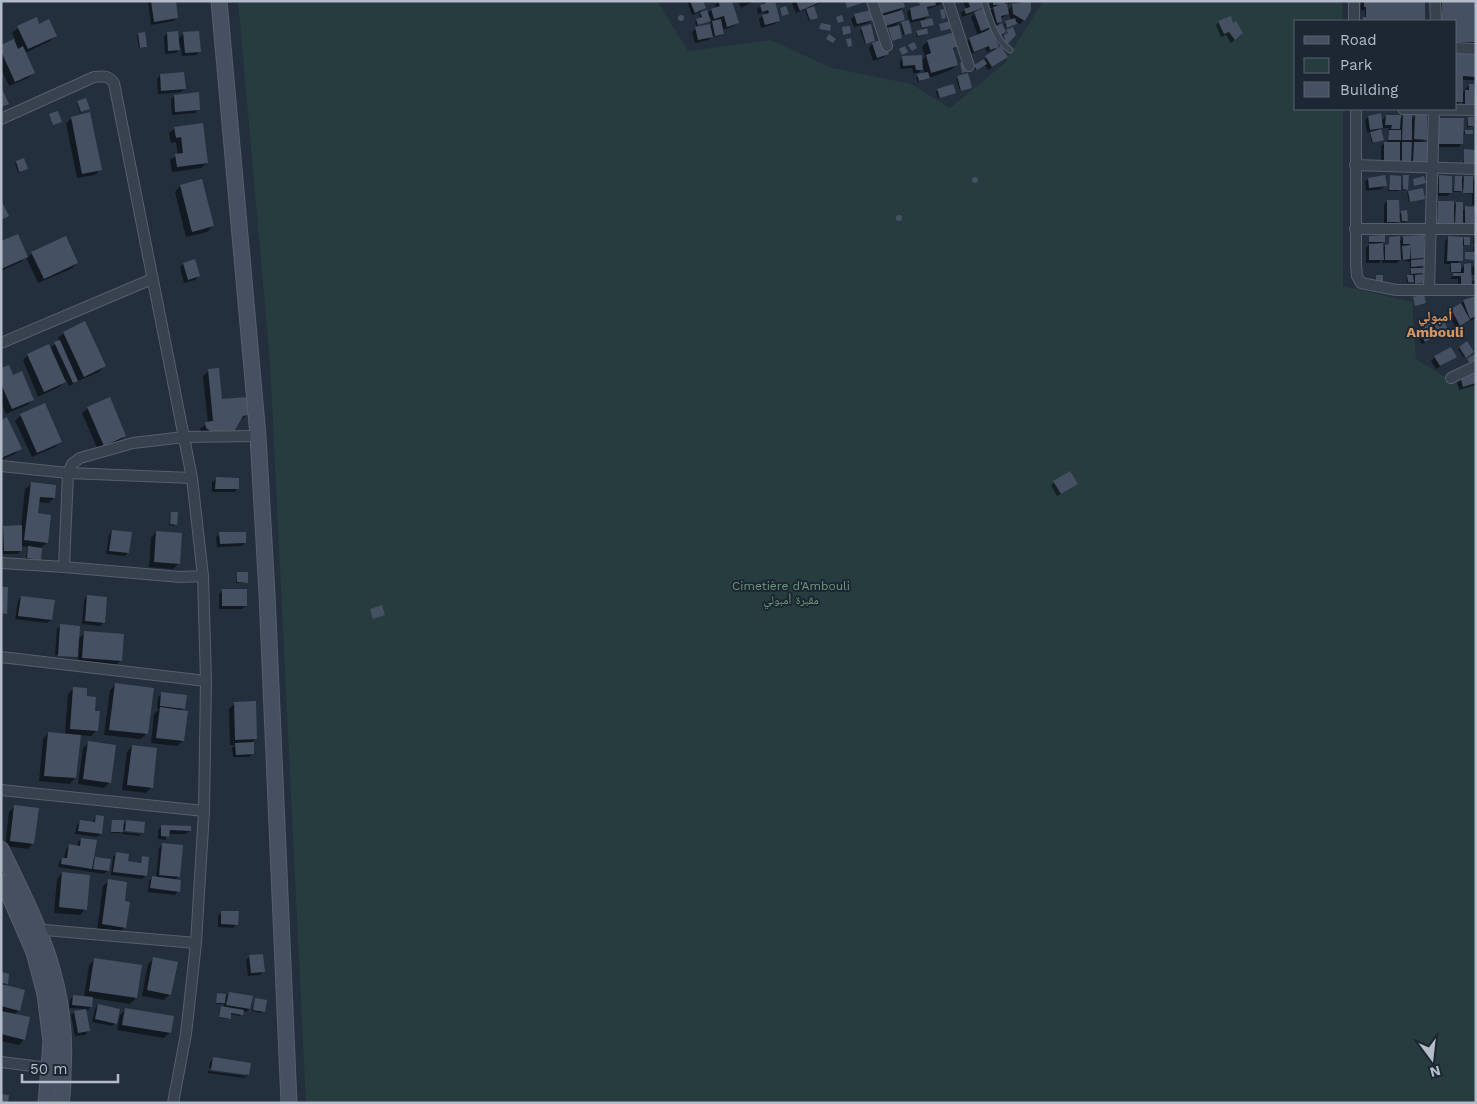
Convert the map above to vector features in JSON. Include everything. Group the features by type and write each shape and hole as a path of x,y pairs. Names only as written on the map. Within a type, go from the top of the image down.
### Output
{"street":[{"path":"220,1 258,436 290,1103"},
{"path":"872,1 887,46"},
{"path":"948,1 969,66"},
{"path":"1354,1 1354,20"},
{"path":"1435,1 1436,20"},
{"path":"1457,48 1476,48"},
{"path":"1,119 94,76 105,76 114,83 192,478 202,576 206,681 204,810 196,944 186,1034 173,1103"},
{"path":"1356,110 1356,264 1357,276 1361,283 1396,290 1476,290"},
{"path":"1429,290 1434,110"},
{"path":"1457,110 1476,110"},
{"path":"1355,165 1476,169"},
{"path":"1356,229 1476,228"},
{"path":"1,343 152,279"},
{"path":"1450,378 1476,366"},
{"path":"64,567 68,473 72,464 80,458 133,443 184,437 258,436"},
{"path":"1,466 68,473 192,478"},
{"path":"1,563 202,576"},
{"path":"1,657 206,681"},
{"path":"1,790 204,810"},
{"path":"1,849 32,930 34,952 46,994 51,1042 46,1103"},
{"path":"1,882 48,953 59,993 65,1043 61,1103"},
{"path":"32,930 196,944"},
{"path":"1,1062 49,1068"}],"lane":[{"path":"984,1 993,28 1002,44 1010,50"}],"green space":[{"name":"Cimetière d'Ambouli مقبرة أمبولي","path":"238,1 657,1 688,51 771,40 832,68 911,84 950,108 1004,64 1043,1 1342,1 1342,20 1294,20 1294,110 1343,110 1343,286 1412,302 1416,359 1463,388 1476,384 1476,1103 306,1103 270,362"}],"building":[{"path":"151,1 176,1 178,18 154,22"},
{"path":"690,1 703,1 706,8 695,13"},
{"path":"718,1 732,1 739,23 727,27 724,16 714,19 711,9 720,6"},
{"path":"765,1 775,1 780,21 765,25 762,15 769,13 768,10 762,12 760,5 766,3"},
{"path":"796,1 822,1 800,11"},
{"path":"845,1 865,1 865,2 847,8"},
{"path":"878,1 903,1 905,7 881,14"},
{"path":"935,1 936,5 927,7 929,16 912,20 910,8 920,5 919,2"},
{"path":"968,1 984,1 986,7 966,14 964,9 970,7"},
{"path":"993,1 1005,1 1005,4 1007,4 1009,14 1001,16 1002,22 997,23 993,7 999,5 993,5"},
{"path":"1031,1 1031,10 1025,21 1013,14 1012,4"},
{"path":"1364,1 1425,1 1425,20 1363,20 1363,17 1366,17 1366,7 1364,7"},
{"path":"1442,1 1475,1 1476,42 1457,42 1457,20 1441,20"},
{"path":"786,6 789,14 782,16 780,8"},
{"path":"814,6 818,18 810,20 806,9"},
{"path":"984,8 991,27 981,31 974,12"},
{"path":"944,9 946,18 942,19 940,10"},
{"path":"707,10 711,21 698,25 696,19 702,17 700,12"},
{"path":"871,10 874,20 857,24 854,14"},
{"path":"902,10 905,20 885,26 882,16"},
{"path":"681,15 684,18 681,21 678,18"},
{"path":"842,15 844,21 838,23 836,17"},
{"path":"1231,16 1233,23 1236,21 1243,33 1235,40 1229,32 1224,34 1218,21"},
{"path":"37,17 39,24 49,19 57,36 28,49 17,26"},
{"path":"932,18 934,25 922,28 920,21"},
{"path":"1015,18 1017,24 1007,28 1005,21"},
{"path":"721,19 724,34 715,36 712,21"},
{"path":"909,20 912,33 905,35 901,22"},
{"path":"951,21 953,28 941,31 939,24"},
{"path":"821,23 831,25 830,31 819,29"},
{"path":"1002,23 1006,32 999,36 995,27"},
{"path":"710,24 713,37 698,40 695,27"},
{"path":"871,24 875,41 866,44 861,27"},
{"path":"899,25 902,38 892,41 888,28"},
{"path":"850,26 851,33 843,35 842,27"},
{"path":"1013,27 1016,35 1006,46 1004,35 1008,33 1006,30"},
{"path":"927,28 928,34 918,36 916,31"},
{"path":"991,29 999,47 990,50 989,46 974,52 969,38"},
{"path":"178,31 180,50 168,51 167,32"},
{"path":"199,31 201,52 185,53 183,32"},
{"path":"145,32 147,47 140,48 138,33"},
{"path":"955,32 959,46 953,48 958,65 931,73 926,55 931,53 927,40"},
{"path":"829,34 836,39 833,43 826,39"},
{"path":"851,38 852,46 848,47 846,39"},
{"path":"14,39 18,49 23,46 35,73 15,82 1,51 1,45"},
{"path":"883,39 889,54 877,58 872,43"},
{"path":"914,42 917,48 912,51 908,45"},
{"path":"905,46 908,52 902,55 899,49"},
{"path":"1001,46 1008,57 992,67 985,56"},
{"path":"1457,51 1476,52 1476,77 1463,76 1463,102 1457,102"},
{"path":"922,55 923,70 916,70 915,65 903,66 902,56"},
{"path":"984,59 987,64 977,70 974,65"},
{"path":"966,62 968,71 962,73 960,63"},
{"path":"184,72 186,89 161,91 160,74"},
{"path":"928,72 930,78 919,81 917,74"},
{"path":"968,73 972,88 961,91 957,76"},
{"path":"953,84 956,93 940,98 937,89"},
{"path":"1469,84 1474,84 1475,107 1465,108 1465,90 1469,90"},
{"path":"1,87 9,104 1,107"},
{"path":"199,92 200,110 175,112 174,95"},
{"path":"86,98 90,109 81,112 77,101"},
{"path":"58,111 62,122 53,125 49,114"},
{"path":"90,112 102,170 82,174 71,117"},
{"path":"1381,113 1383,128 1370,130 1368,116"},
{"path":"1386,115 1401,115 1400,129 1391,129 1392,125 1385,125"},
{"path":"1403,115 1412,115 1412,140 1402,140"},
{"path":"1415,115 1427,115 1427,140 1414,139"},
{"path":"1468,117 1474,117 1474,126 1468,126"},
{"path":"1439,118 1464,118 1463,144 1439,144"},
{"path":"203,123 208,163 177,167 175,154 183,153 181,137 176,138 174,127"},
{"path":"1381,129 1384,140 1373,143 1370,132"},
{"path":"1389,130 1401,130 1401,140 1388,140"},
{"path":"1465,130 1473,130 1473,134 1465,134"},
{"path":"1384,142 1400,142 1400,164 1384,164"},
{"path":"1402,142 1412,142 1411,164 1402,164"},
{"path":"1414,142 1427,142 1427,165 1413,164"},
{"path":"1464,149 1476,150 1476,163 1464,163"},
{"path":"24,158 28,169 19,172 16,161"},
{"path":"1385,175 1387,186 1369,188 1368,178"},
{"path":"1390,175 1401,176 1401,190 1389,190"},
{"path":"1403,175 1409,175 1408,190 1403,189"},
{"path":"1439,175 1452,176 1452,193 1439,193"},
{"path":"1424,176 1426,183 1414,186 1413,179"},
{"path":"1455,176 1462,176 1462,191 1454,191"},
{"path":"1464,176 1473,176 1473,193 1463,193"},
{"path":"975,177 978,180 975,183 972,180"},
{"path":"202,179 214,226 192,232 180,185"},
{"path":"1423,188 1425,199 1410,202 1408,191"},
{"path":"1,200 9,216 1,220"},
{"path":"1387,200 1399,200 1400,222 1387,222"},
{"path":"1438,201 1454,201 1454,224 1437,224"},
{"path":"1456,202 1463,202 1463,224 1455,224"},
{"path":"1465,206 1475,207 1474,224 1465,224"},
{"path":"1407,210 1408,221 1402,221 1401,211"},
{"path":"899,215 902,218 899,221 896,218"},
{"path":"18,234 28,257 1,269 1,241"},
{"path":"1385,235 1385,242 1369,242 1369,236"},
{"path":"1424,235 1424,258 1411,259 1410,244 1403,244 1403,236"},
{"path":"66,236 78,263 44,279 31,252"},
{"path":"1400,236 1401,260 1385,260 1385,245 1389,244 1389,237"},
{"path":"1448,236 1463,237 1463,261 1447,261"},
{"path":"1464,237 1470,237 1470,245 1464,245"},
{"path":"1383,243 1384,260 1369,260 1369,244"},
{"path":"1410,245 1410,259 1403,260 1402,246"},
{"path":"1465,252 1474,252 1474,260 1465,259"},
{"path":"195,259 200,276 188,280 183,263"},
{"path":"1424,259 1424,266 1411,267 1411,260"},
{"path":"1451,263 1461,263 1461,272 1451,272"},
{"path":"1471,263 1472,287 1461,287 1461,276 1453,276 1453,273 1464,273 1464,264"},
{"path":"1411,268 1424,268 1424,273 1411,274"},
{"path":"1423,274 1424,283 1415,284 1415,275"},
{"path":"1376,275 1383,275 1383,283 1376,283"},
{"path":"1407,275 1413,275 1414,282 1408,282"},
{"path":"1424,294 1426,303 1415,306 1413,297"},
{"path":"1476,296 1476,316 1470,319 1463,300"},
{"path":"1461,303 1470,320 1460,326 1451,309"},
{"path":"1441,316 1449,331 1440,336 1432,321"},
{"path":"85,321 106,366 84,377 63,332"},
{"path":"1430,322 1437,336 1425,342 1418,329"},
{"path":"60,340 78,381 73,383 54,342"},
{"path":"1467,341 1474,352 1466,358 1459,347"},
{"path":"49,344 66,382 44,392 27,354"},
{"path":"1451,347 1457,357 1440,366 1434,356"},
{"path":"1476,353 1476,364 1473,367 1467,359"},
{"path":"9,365 13,375 22,371 34,400 12,409 1,384 1,368"},
{"path":"219,368 222,399 247,397 248,415 243,416 232,435 217,436 206,428 205,422 213,421 208,369"},
{"path":"1476,372 1476,383 1463,387 1460,376"},
{"path":"110,397 126,436 104,446 87,407"},
{"path":"45,403 62,442 37,453 20,414"},
{"path":"7,417 22,449 1,458 1,420"},
{"path":"1070,471 1078,484 1061,494 1053,481"},
{"path":"216,477 239,478 239,489 215,489"},
{"path":"31,482 56,485 55,498 40,497 38,513 51,515 48,543 24,540"},
{"path":"171,512 178,512 177,525 170,524"},
{"path":"22,525 22,551 4,551 3,526"},
{"path":"112,530 132,532 129,553 109,551"},
{"path":"156,531 182,533 180,564 154,562"},
{"path":"219,532 246,532 246,543 220,544"},
{"path":"28,546 42,548 41,560 27,558"},
{"path":"237,572 248,572 248,583 237,582"},
{"path":"1,587 8,587 7,614 1,613"},
{"path":"222,589 247,589 247,606 222,606"},
{"path":"87,595 107,597 105,623 85,621"},
{"path":"21,596 55,600 52,620 18,616"},
{"path":"382,605 385,615 373,619 370,609"},
{"path":"60,624 80,626 78,657 58,656"},
{"path":"84,631 124,634 122,661 82,658"},
{"path":"115,683 154,688 148,734 109,730"},
{"path":"73,687 87,688 87,696 96,697 95,711 100,711 98,731 70,729"},
{"path":"161,692 187,695 185,709 160,706"},
{"path":"256,701 257,739 235,740 234,702"},
{"path":"160,707 188,711 184,741 156,738"},
{"path":"48,732 81,735 76,778 44,776"},
{"path":"88,741 116,745 111,783 83,779"},
{"path":"254,742 254,754 236,755 235,743"},
{"path":"132,745 157,748 153,788 127,785"},
{"path":"14,805 39,808 34,844 10,841"},
{"path":"96,815 104,816 102,834 78,831 80,820 95,822"},
{"path":"112,820 124,820 123,832 111,832"},
{"path":"126,820 145,822 144,833 125,831"},
{"path":"161,825 191,826 191,831 170,830 169,837 161,836"},
{"path":"81,838 97,840 92,869 61,864 62,858 67,858 69,844 80,846"},
{"path":"162,843 183,845 180,877 159,875"},
{"path":"116,852 129,854 128,861 141,863 142,856 149,857 147,876 113,872"},
{"path":"95,857 111,859 109,871 93,869"},
{"path":"62,872 90,875 87,910 59,907"},
{"path":"152,876 181,880 180,892 150,888"},
{"path":"108,879 127,882 125,901 130,902 126,928 102,924"},
{"path":"221,911 239,911 238,925 221,924"},
{"path":"263,954 265,972 251,973 249,955"},
{"path":"153,957 178,962 171,995 147,990"},
{"path":"94,958 142,965 137,998 89,991"},
{"path":"1,972 9,974 8,984 1,983"},
{"path":"1,984 25,990 20,1011 1,1006"},
{"path":"229,992 253,996 250,1009 226,1005"},
{"path":"217,993 226,994 225,1003 216,1003"},
{"path":"73,995 93,997 92,1007 72,1005"},
{"path":"255,998 267,1000 265,1012 253,1010"},
{"path":"98,1004 120,1009 117,1024 95,1019"},
{"path":"221,1006 244,1010 243,1015 231,1013 231,1019 219,1017"},
{"path":"125,1008 174,1016 171,1033 122,1025"},
{"path":"86,1009 90,1031 78,1033 74,1011"},
{"path":"1,1011 30,1017 25,1040 1,1034"},
{"path":"213,1057 251,1063 249,1075 211,1070"},
{"path":"1,1094 9,1095 8,1103 1,1103"}],"district":[{"name":"أمبولي Ambouli","path":"1435,324"}]}
